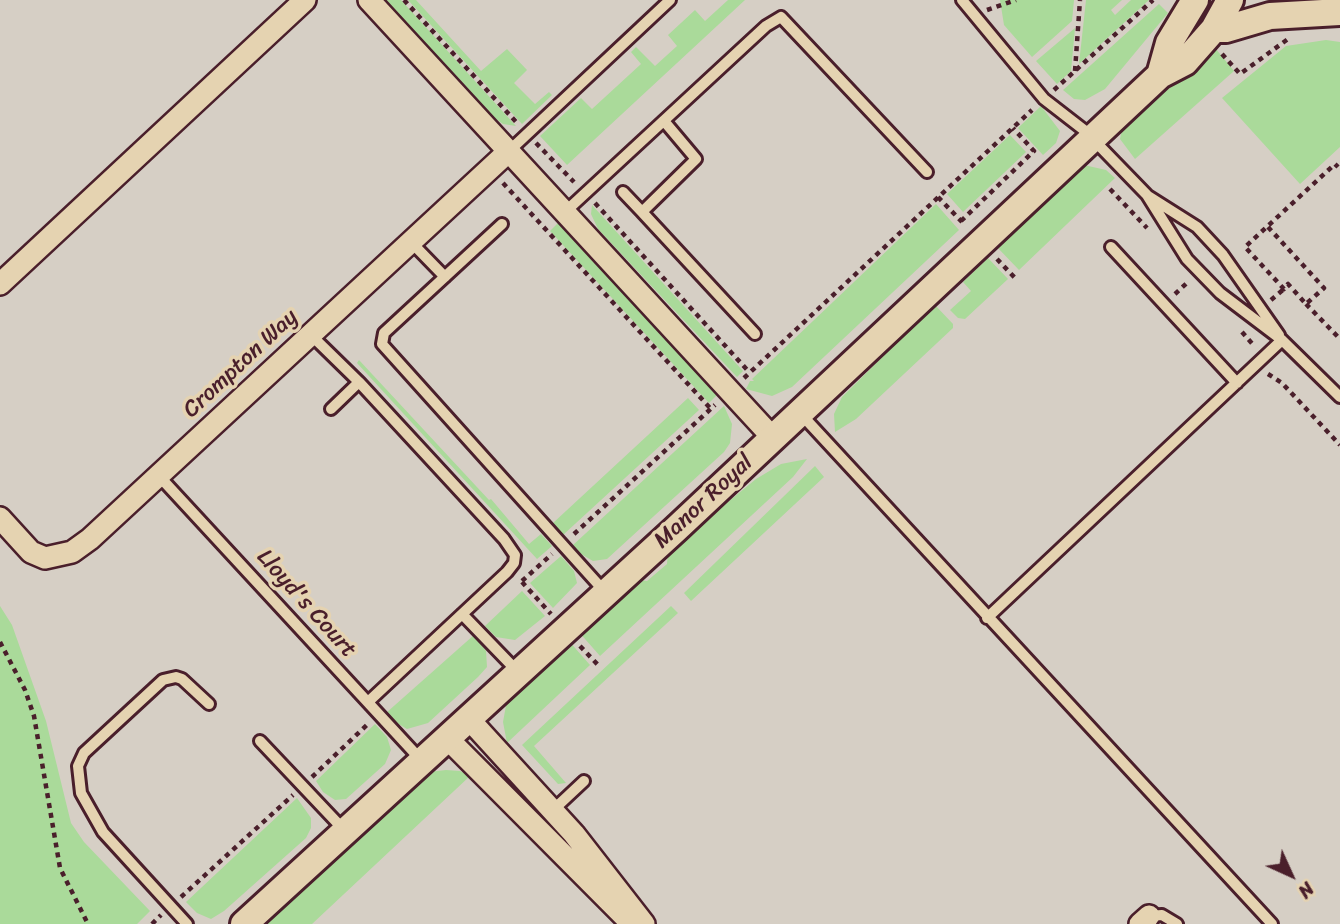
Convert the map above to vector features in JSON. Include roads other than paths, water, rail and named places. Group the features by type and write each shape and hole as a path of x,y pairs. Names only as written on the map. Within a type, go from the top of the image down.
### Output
{"street":[{"path":"369,0 773,438"},
{"path":"1160,75 1169,43 1195,0"},
{"name":"Manor Royal","path":"244,924 800,413 1160,75 1185,62 1214,29 1230,0"},
{"path":"0,284 296,3"},
{"path":"1214,29 1226,29 1270,16 1340,12"},
{"name":"Crompton Way","path":"0,519 38,556 55,558 90,540 509,151"},
{"path":"468,718 552,811 644,924"},
{"path":"447,738 632,924"}],"lane":[{"path":"509,151 670,0"},
{"path":"962,0 1044,99 1092,138 1147,195 1187,259 1220,293 1282,340 1340,397"},
{"path":"565,212 771,22 783,17 927,172"},
{"path":"642,212 696,159 664,121"},
{"path":"623,192 755,334"},
{"path":"1147,195 1197,227 1223,255 1282,340"},
{"path":"502,224 384,333 382,344 605,592"},
{"path":"411,242 445,277"},
{"path":"1111,247 1237,383"},
{"path":"312,335 359,382 514,552 511,568 368,702"},
{"path":"987,618 1282,340"},
{"path":"331,409 359,382"},
{"path":"800,413 1272,924"},
{"name":"Lloyd's Court","path":"159,476 422,761"},
{"path":"462,614 519,673"},
{"path":"187,924 95,821 81,793 78,766 84,753 163,680 176,677 182,679 209,704"},
{"path":"260,741 345,831"},
{"path":"552,811 584,781"},
{"path":"1145,920 1159,914 1177,924"}]}
